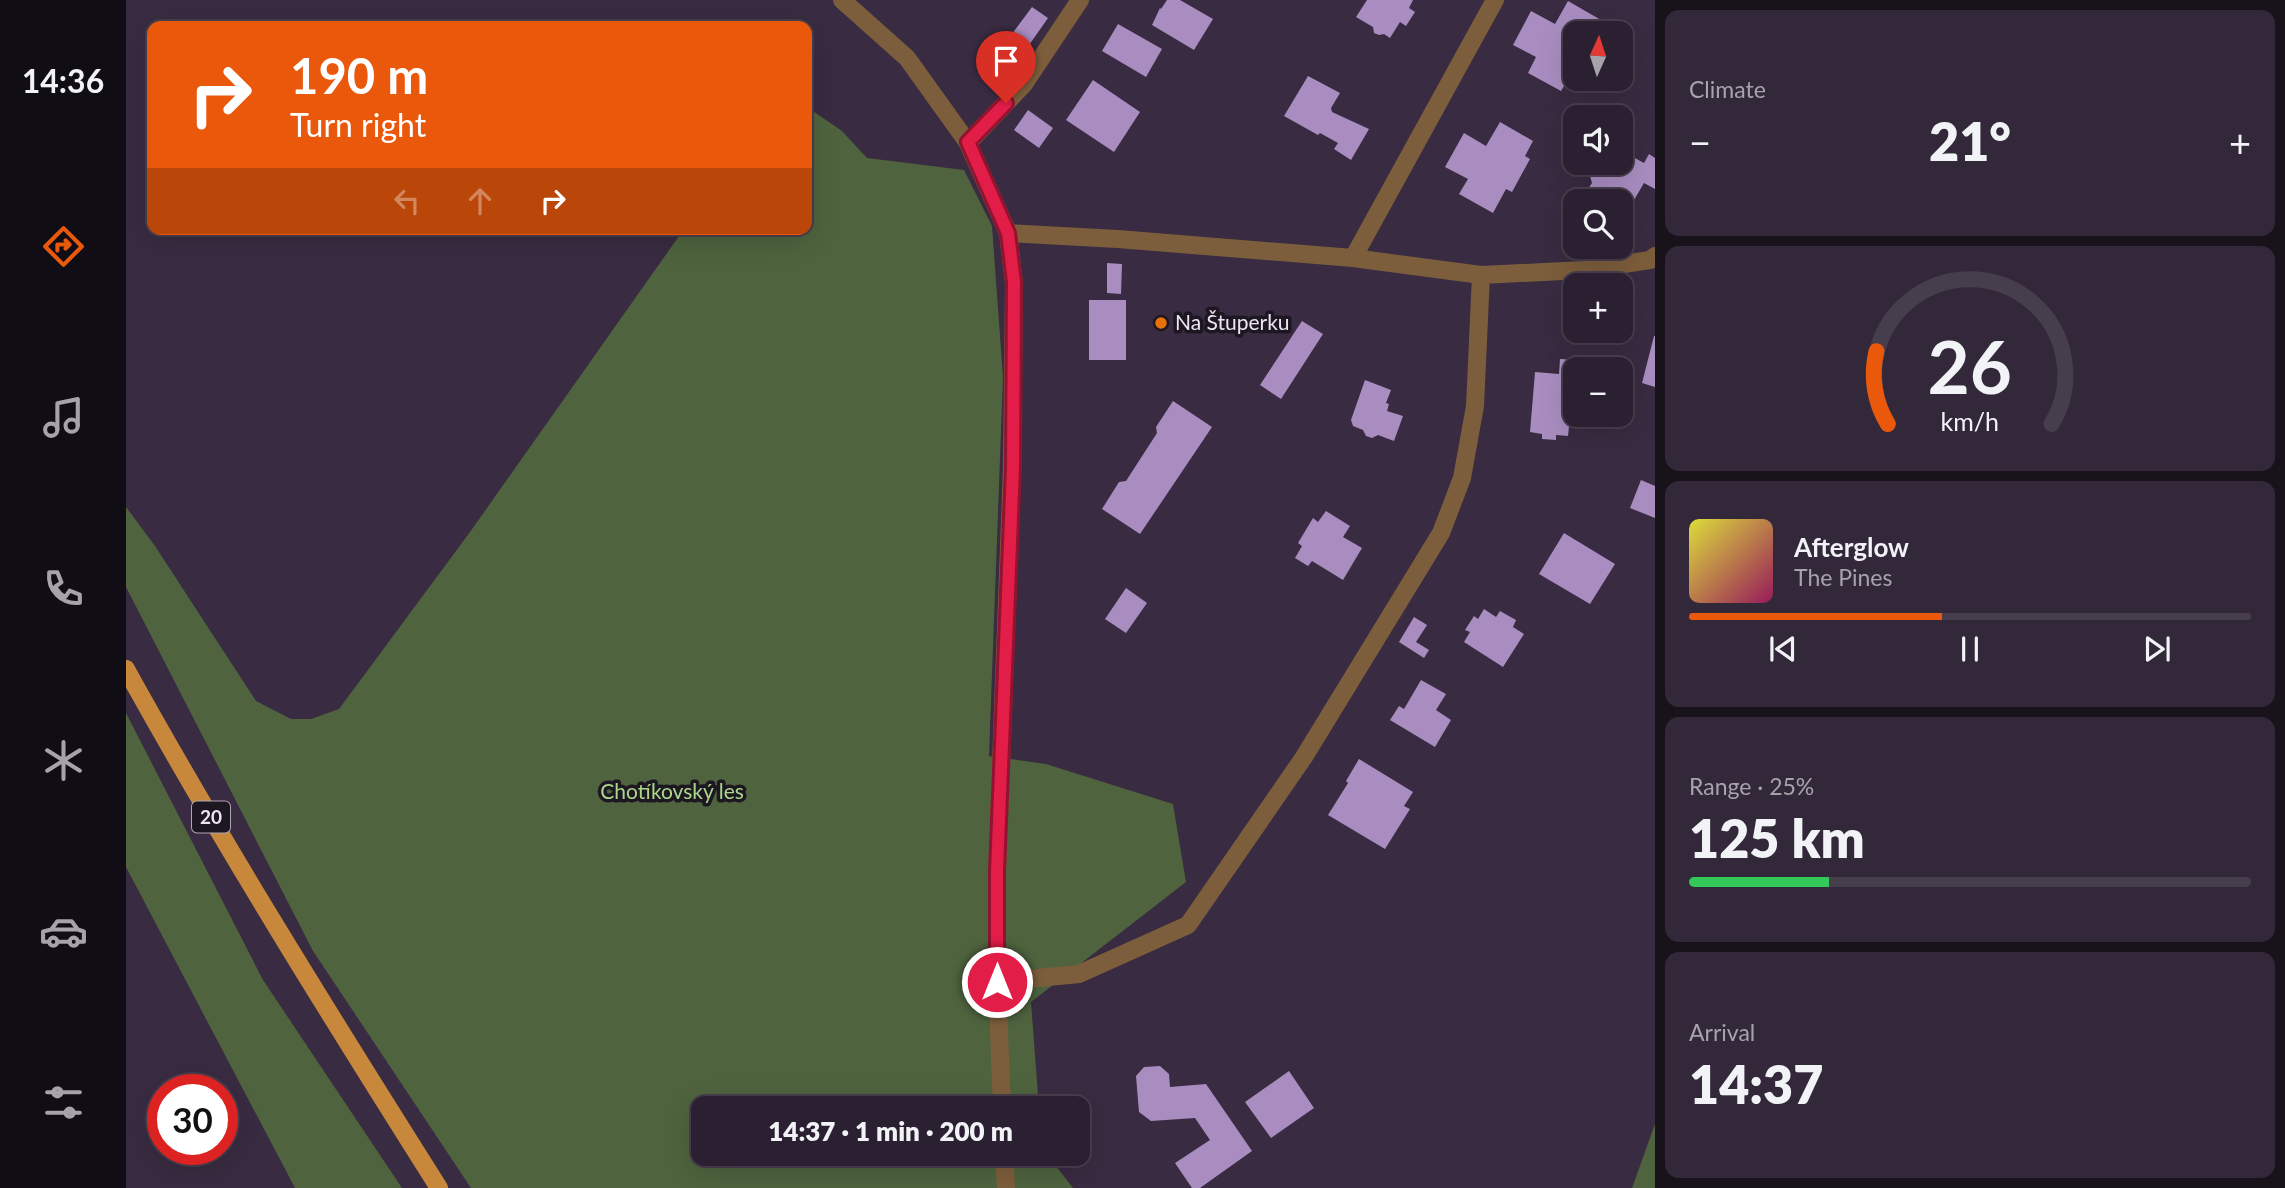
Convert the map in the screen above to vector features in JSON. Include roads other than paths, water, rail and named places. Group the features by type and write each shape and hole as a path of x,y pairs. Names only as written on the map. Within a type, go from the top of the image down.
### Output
{"main road":[{"name":"20","path":"126,669 297,964 439,1188"}],"street":[{"path":"842,0 906,58 968,142 1008,233 1014,282 1013,467 997,871 997,982 1002,1096"},
{"path":"968,142 1024,84 1080,0"},
{"path":"1353,258 1495,0"},
{"path":"1008,233 1353,258 1480,275 1584,270 1650,260 1655,256"},
{"path":"997,982 1079,974 1188,925 1281,791 1441,533 1462,478 1475,405 1480,275"},
{"path":"1005,1166 1006,1188"}],"place":[{"name":"Na Štuperku","path":"1161,323"}],"park label":[{"name":"Chotíkovský les","path":"672,792"}]}
